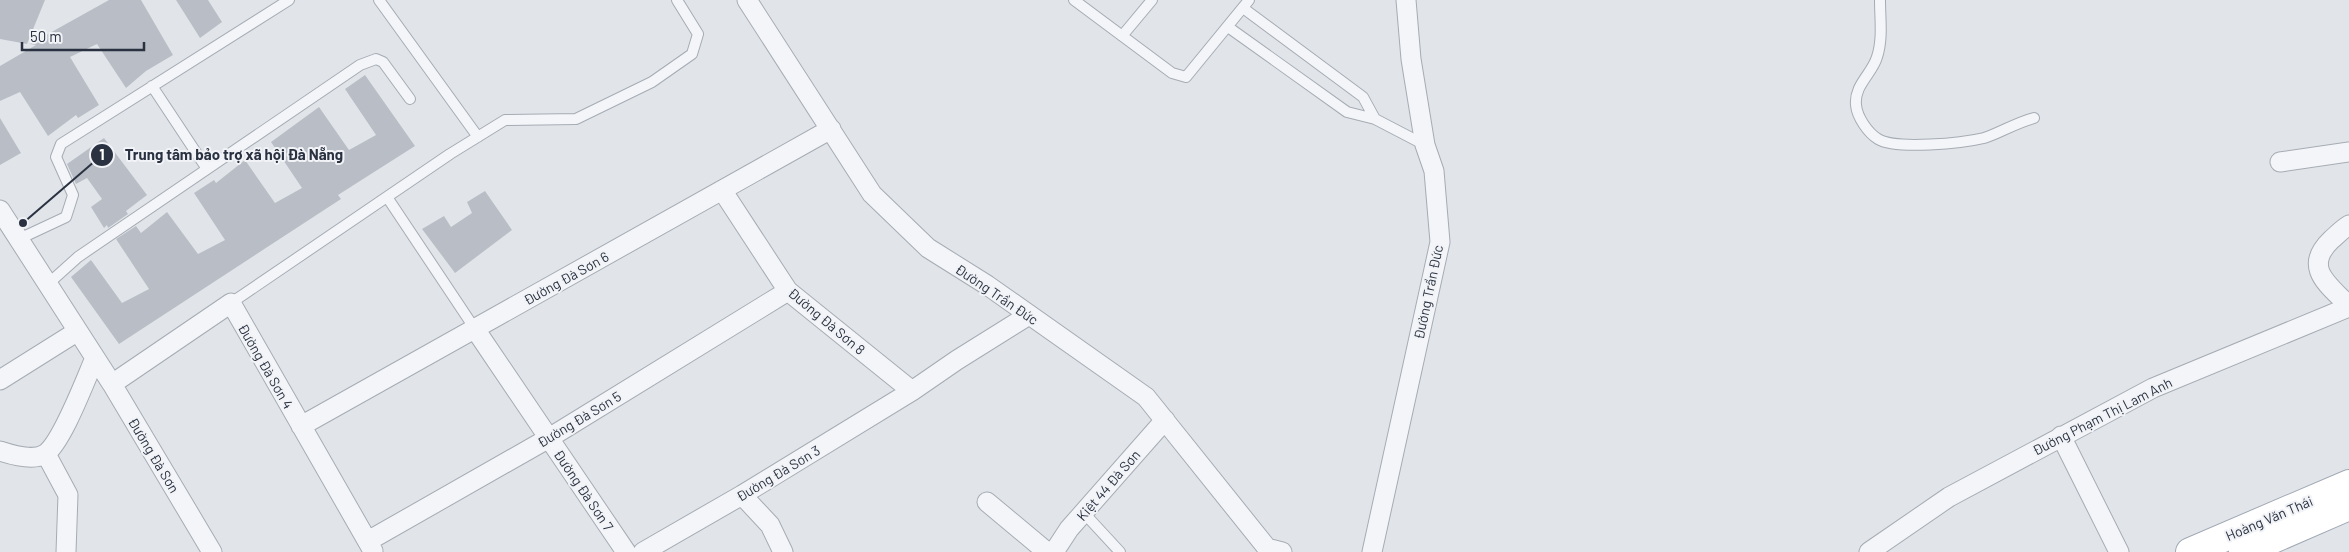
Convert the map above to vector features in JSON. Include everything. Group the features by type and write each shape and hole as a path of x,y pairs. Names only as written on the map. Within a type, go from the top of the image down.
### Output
{"main road":[{"name":"Hoàng Văn Thái","path":"2190,552 2349,484"},
{"path":"2243,552 2349,506"}],"street":[{"name":"Đường Trần Đức","path":"747,0 872,194 928,248 1029,315 1146,397 1267,548 1282,552"},
{"name":"Đường Trần Đức","path":"1372,552 1440,242 1434,171 1425,145 1411,59 1406,0"},
{"name":"Đường Đà Sơn 6","path":"301,426 831,129"},
{"path":"2280,162 2349,152"},
{"name":"Đường Đà Sơn 8","path":"722,190 788,291 912,391"},
{"name":"Đường Đà Sơn","path":"0,210 112,384 212,552"},
{"name":"Đường Phạm Thị Lam Anh","path":"1869,552 1949,498 2153,388 2349,306 2320,276 2317,261 2322,249 2349,226"},
{"name":"Đường Đà Sơn 5","path":"371,547 788,291"},
{"path":"112,384 230,304"},
{"name":"Đường Đà Sơn 4","path":"230,304 371,547"},
{"name":"Đường Đà Sơn 3","path":"643,552 742,495 912,391 1029,315"},
{"name":"Đường Đà Sơn 7","path":"475,329 626,552"},
{"path":"0,380 78,331"},
{"path":"0,451 12,455 37,457 46,454 58,440 95,358"},
{"name":"Kiệt 44 Đà Sơn","path":"1054,552 1084,513 1165,420"},
{"path":"2061,436 2119,552"},
{"path":"46,454 68,495 66,552"},
{"path":"742,495 770,525 784,552"},
{"path":"987,502 1047,552"}],"lane":[{"path":"19,239 66,217 73,195 56,158 61,144 290,0"},
{"path":"379,0 478,137"},
{"path":"230,304 504,120 576,119 660,77 692,54 698,34 677,0"},
{"path":"1074,0 1172,73 1186,76 1246,4 1363,97 1375,119"},
{"path":"1122,36 1152,0"},
{"path":"1880,0 1881,38 1878,55 1873,69 1862,82 1856,104 1860,117 1879,140 1893,143 1930,144 1972,140 1987,137 2016,122 2034,118"},
{"path":"1228,27 1347,112 1375,119 1425,145"},
{"path":"48,284 78,257 370,60 383,62 410,99"},
{"path":"152,86 207,169"},
{"path":"387,197 475,329"},
{"path":"1084,513 1120,552"}],"building":[{"path":"0,0 45,0 27,44 0,39"},
{"path":"109,0 141,0 173,55 146,71 126,88 97,44 70,57 99,105 78,118 76,115 48,136 20,92 0,101 0,66 36,45 30,44"},
{"path":"176,0 208,0 222,22 200,38"},
{"path":"365,75 415,146 338,195 341,199 119,344 71,277 91,260 122,303 149,289 116,239 136,226 141,233 167,212 198,254 225,240 194,193 214,180 216,183 245,160 275,203 302,188 271,142 319,107 349,150 376,135 345,89"},
{"path":"0,118 21,153 0,165"},
{"path":"104,138 147,195 126,211 128,214 108,228 107,225 104,228 91,207 102,199 87,178 76,184 67,164"},
{"path":"485,191 512,230 455,273 422,229 444,216 451,227 472,213 467,202"}],"place":[{"name":"Trung tâm bảo trợ xã hội Đà Nẵng","path":"23,223"}]}
